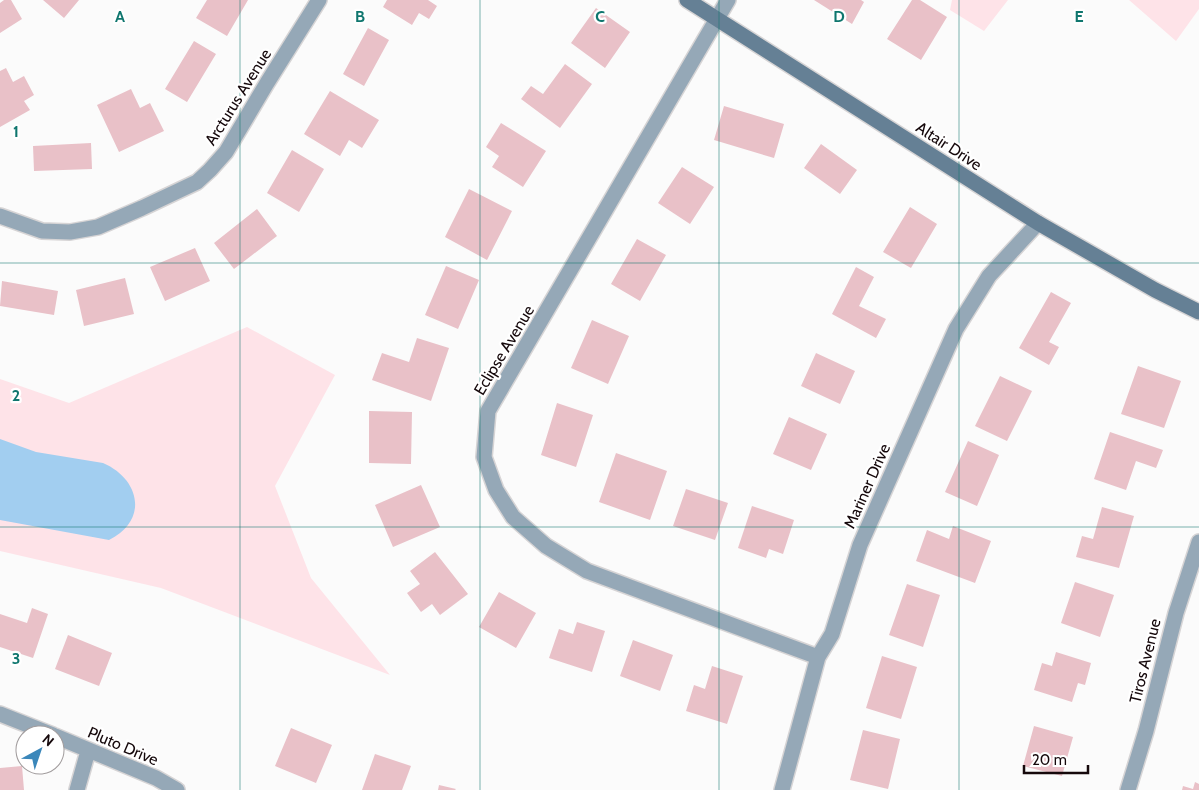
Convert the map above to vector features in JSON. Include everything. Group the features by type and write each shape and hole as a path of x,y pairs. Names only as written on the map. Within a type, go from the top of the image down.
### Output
{"street":[{"name":"Arcturus Avenue","path":"0,216 42,231 70,232 98,227 196,182 226,152 319,0"},
{"name":"Altair Drive","path":"687,0 1038,224 1154,290 1199,312"},
{"name":"Eclipse Avenue","path":"728,0 488,411 484,457 496,490 513,517 546,546 587,570 818,657"},
{"name":"Mariner Drive","path":"782,790 818,657 832,634 860,545 956,329 989,276 1038,224"},
{"name":"Tiros Avenue","path":"1128,790 1146,730 1169,637 1199,542"},
{"name":"Pluto Drive","path":"0,714 28,725"},
{"name":"Pluto Drive","path":"65,740 156,778 177,790"},
{"path":"77,790 88,751"}],"shaded area":[{"path":"952,0 1008,0 984,31 950,10"},
{"path":"1129,0 1199,0 1199,9 1176,41"},
{"path":"247,327 335,375 275,486 311,578 390,675 161,588 0,551 0,379 69,403"}],"water":[{"path":"0,439 36,452 103,463 116,470 132,489 135,500 130,522 122,532 109,540 0,520"}],"building":[{"path":"4,0 11,0 22,19 0,33 0,3"},
{"path":"43,0 79,0 64,18"},
{"path":"207,0 248,0 227,36 196,18"},
{"path":"387,0 428,0 437,6 429,19 419,13 412,25 383,7"},
{"path":"814,0 861,0 864,2 852,24"},
{"path":"912,0 920,0 947,17 921,60 887,39"},
{"path":"596,8 630,32 605,68 571,43"},
{"path":"368,28 389,40 364,86 343,74"},
{"path":"194,41 216,54 187,102 165,89"},
{"path":"565,64 592,84 560,128 521,99 531,86 543,94"},
{"path":"6,68 13,82 24,76 34,95 24,101 30,110 0,127 0,71"},
{"path":"131,89 140,108 150,103 164,131 119,152 97,105"},
{"path":"330,91 379,120 362,148 349,140 340,156 304,134"},
{"path":"724,106 784,124 774,158 714,140"},
{"path":"501,123 546,151 523,187 492,167 499,156 486,147"},
{"path":"91,143 92,169 34,171 33,146"},
{"path":"821,144 857,170 840,194 804,168"},
{"path":"292,150 324,169 299,212 267,193"},
{"path":"682,167 714,187 690,224 658,203"},
{"path":"469,189 512,211 487,260 445,237"},
{"path":"910,207 937,224 911,268 883,252"},
{"path":"257,209 277,236 234,269 214,243"},
{"path":"637,239 666,255 640,301 611,284"},
{"path":"195,248 210,281 165,301 150,267"},
{"path":"446,266 479,280 458,329 425,315"},
{"path":"856,267 874,277 859,306 886,319 876,338 832,314"},
{"path":"125,278 134,314 84,326 76,290"},
{"path":"2,281 58,291 54,315 0,306"},
{"path":"1051,292 1071,303 1049,342 1059,347 1049,365 1019,348"},
{"path":"592,320 629,336 608,384 571,368"},
{"path":"417,338 449,348 431,401 372,380 382,353 409,362"},
{"path":"816,353 855,371 840,404 801,386"},
{"path":"1138,366 1181,381 1164,428 1121,414"},
{"path":"1000,376 1032,391 1007,441 975,426"},
{"path":"557,403 593,415 576,467 541,455"},
{"path":"369,411 412,412 411,464 369,463"},
{"path":"789,417 827,434 811,470 773,454"},
{"path":"1110,432 1163,450 1156,468 1136,461 1126,490 1094,479"},
{"path":"968,441 999,455 977,506 945,492"},
{"path":"616,453 667,471 650,520 599,502"},
{"path":"421,485 440,527 393,547 375,505"},
{"path":"686,489 728,503 715,540 673,526"},
{"path":"752,506 794,520 783,554 769,549 766,558 738,548"},
{"path":"1102,507 1134,516 1119,568 1076,557 1082,536 1093,539"},
{"path":"953,526 991,541 975,583 916,561 927,530 949,539"},
{"path":"435,552 468,594 440,615 432,604 421,612 407,593 420,584 410,571"},
{"path":"1075,582 1114,595 1100,637 1061,623"},
{"path":"907,584 940,595 923,647 889,635"},
{"path":"499,592 536,613 516,648 479,627"},
{"path":"32,608 48,614 33,658 0,647 0,614 27,623"},
{"path":"577,622 605,631 592,672 549,658 559,629 573,634"},
{"path":"68,635 112,653 99,686 55,669"},
{"path":"633,640 673,655 660,691 620,676"},
{"path":"1056,652 1091,663 1085,685 1078,683 1072,702 1034,690 1042,663 1052,666"},
{"path":"882,656 917,667 901,719 866,708"},
{"path":"712,666 743,676 727,724 686,711 694,685 705,689"},
{"path":"1034,726 1073,737 1062,776 1023,766"},
{"path":"291,728 332,745 316,783 275,766"},
{"path":"863,730 900,739 888,789 850,780"},
{"path":"375,754 411,766 402,790 362,790"},
{"path":"15,767 15,775 23,775 24,790 0,790 0,768"},
{"path":"1195,782 1199,784 1199,790 1182,790 1183,786 1193,789"},
{"path":"439,785 456,789 438,790"}]}
